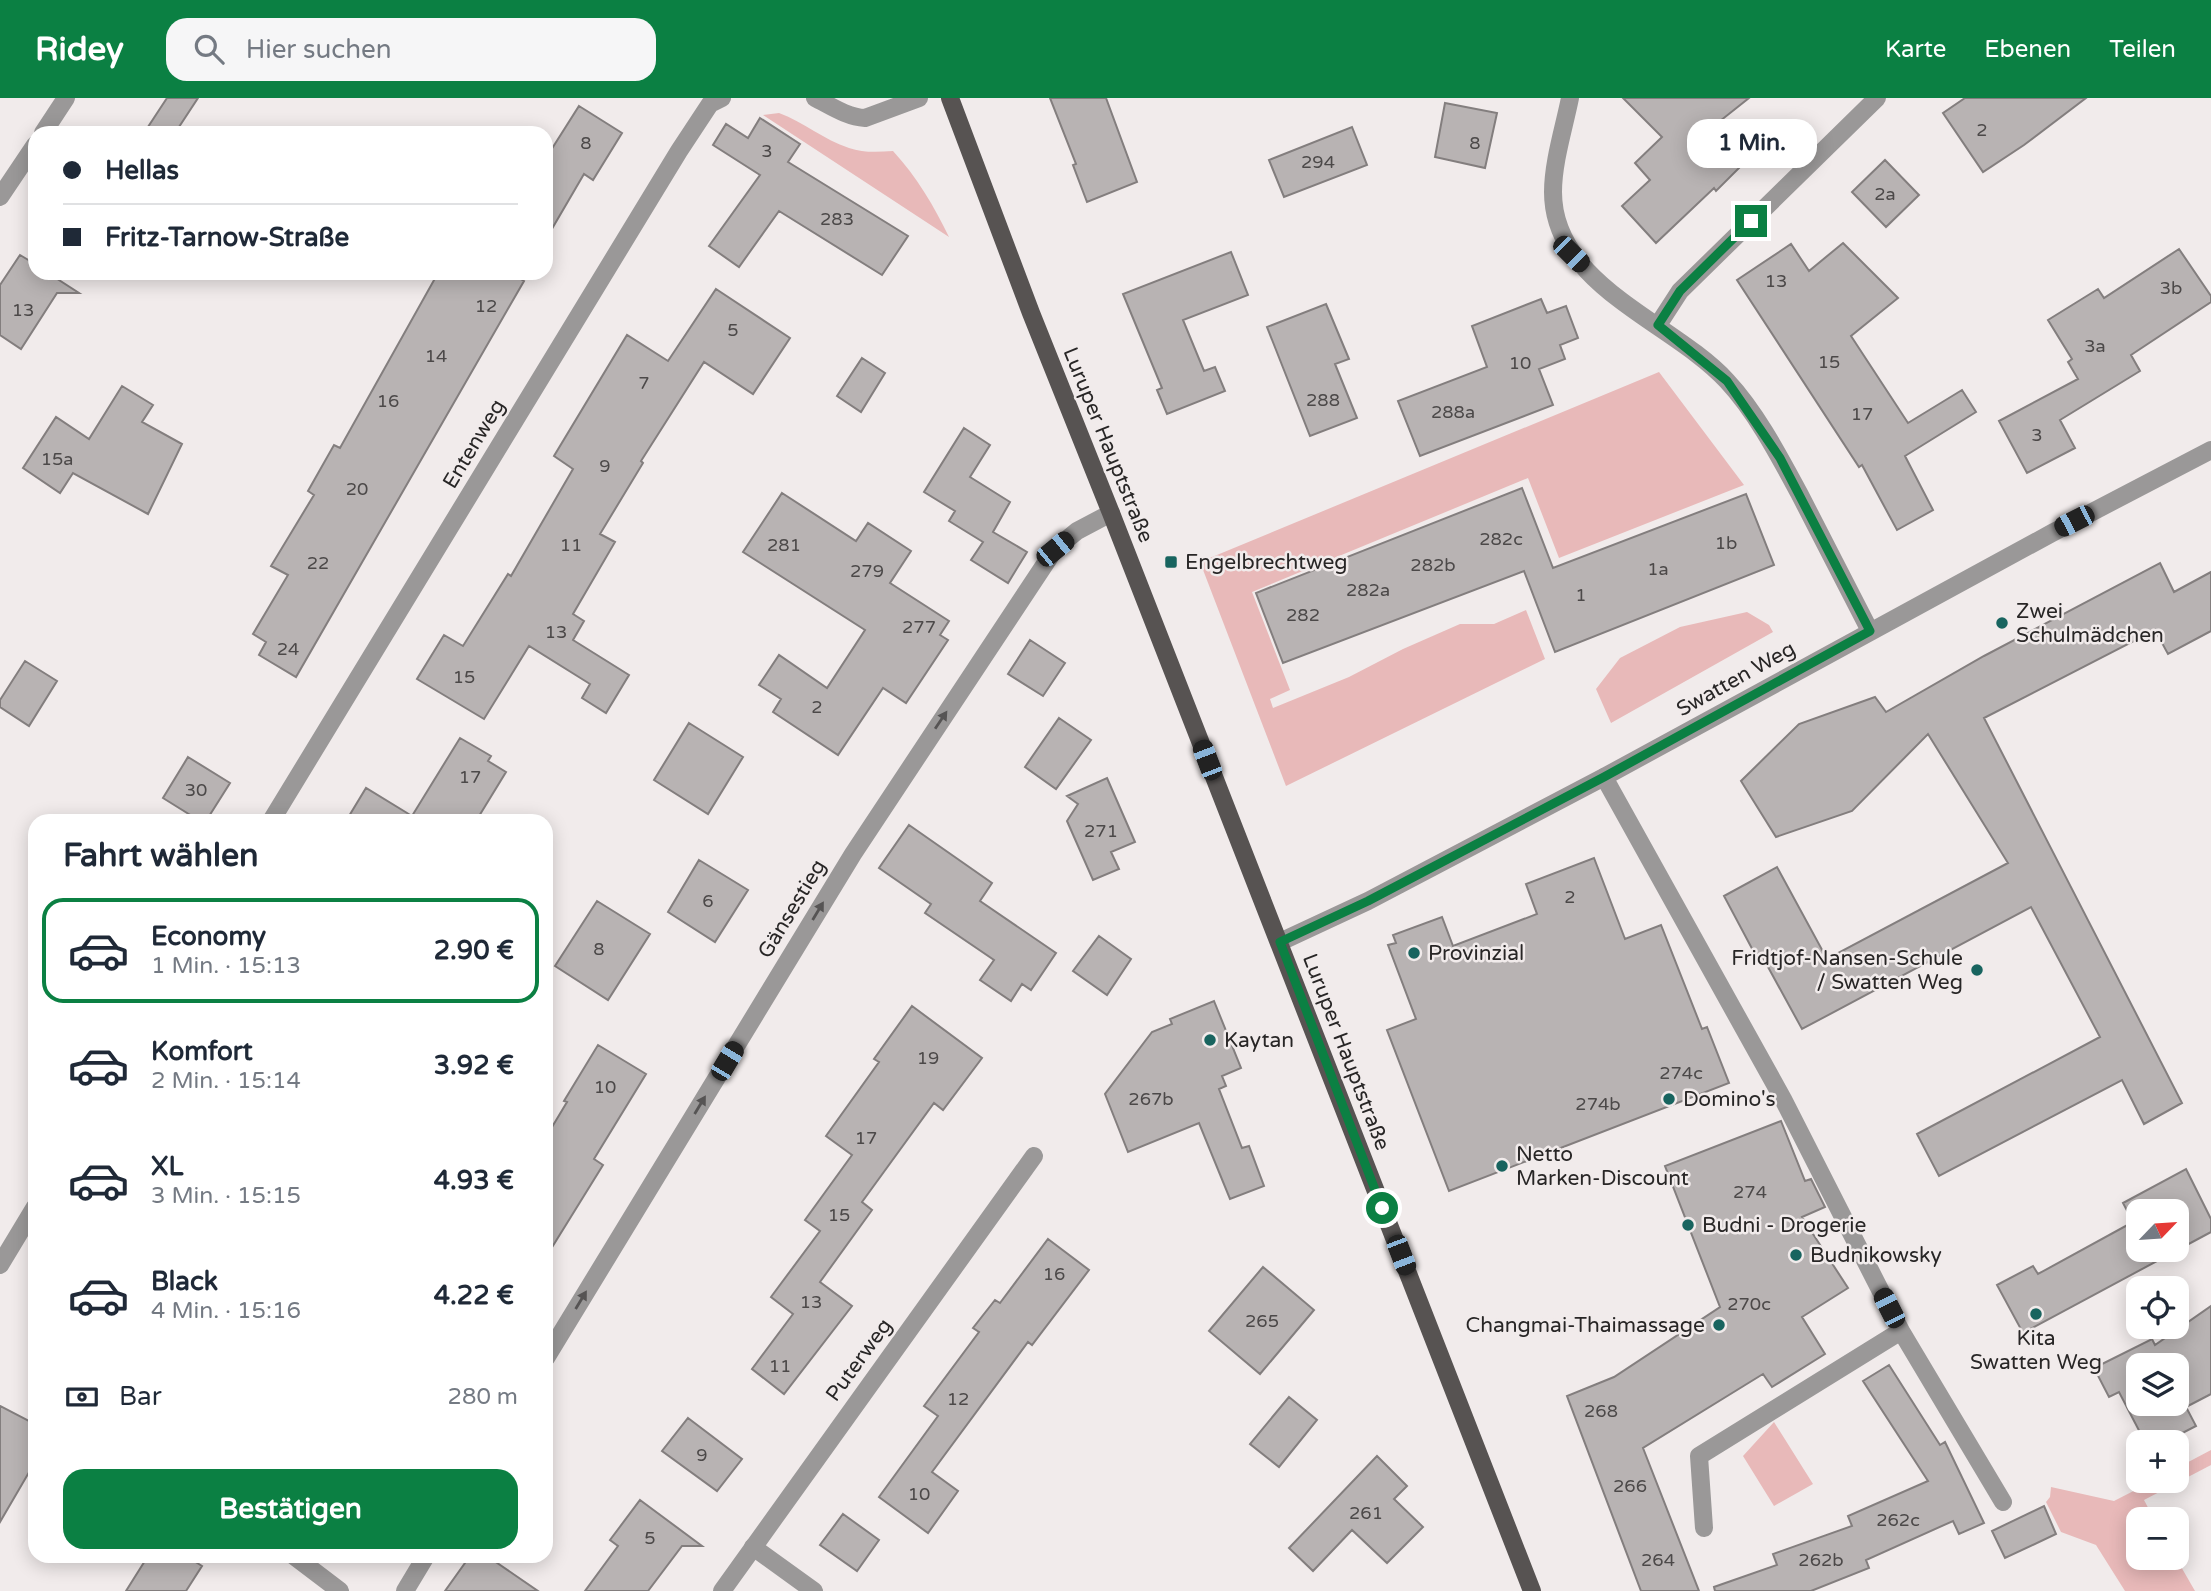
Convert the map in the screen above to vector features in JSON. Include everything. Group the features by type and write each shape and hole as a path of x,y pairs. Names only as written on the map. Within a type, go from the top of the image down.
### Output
{"main road":[{"name":"Luruper Hauptstraße","path":"950,98 1031,313 1280,942 1532,1591"}],"street":[{"path":"48,126 66,98"},
{"name":"Entenweg","path":"275,814 679,151 710,104 722,98"},
{"path":"815,98 865,118 919,98"},
{"path":"1570,98 1553,192 1558,225 1571,254 1615,297 1658,325 1727,381 1780,458 1870,631"},
{"path":"1658,325 1680,291 1877,98"},
{"path":"0,197 28,155"},
{"name":"Swatten Weg","path":"1280,942 1368,901 1604,777 1870,631 2211,450"},
{"name":"Gänsestieg","path":"553,1347 853,854 1055,549 1077,531 1111,513"},
{"path":"1604,777 1783,1099 1901,1331 2003,1502"},
{"name":"Puterweg","path":"722,1591 1034,1156"},
{"path":"0,1265 28,1219"},
{"path":"1703,1528 1699,1456 1901,1331"},
{"path":"753,1548 814,1591"},
{"path":"303,1563 340,1591"},
{"path":"404,1591 422,1563"}],"shaded area":[{"path":"779,113 849,148 876,152 893,151 924,192 949,237 763,115"},
{"path":"1659,372 1744,485 1559,558 1528,478 1252,592 1290,690 1270,699 1273,708 1349,677 1460,624 1494,624 1526,610 1545,659 1286,786 1200,562"},
{"path":"1747,612 1769,625 1773,632 1611,723 1596,689 1620,658 1680,627"},
{"path":"1774,1422 1813,1484 1774,1506 1743,1456"},
{"path":"2211,1450 2211,1465 2189,1476 2189,1462"},
{"path":"2051,1487 2114,1501 2130,1493 2157,1493 2144,1500 2148,1507 2126,1507 2126,1570 2183,1570 2195,1591 2125,1591 2096,1545 2061,1532 2046,1502 2050,1497"}],"building":[{"path":"167,98 198,98 180,126 149,126"},
{"path":"1050,98 1106,98 1137,182 1087,202 1073,165 1076,164"},
{"path":"1623,98 1749,98 1720,121 1753,154 1716,191 1714,188 1656,243 1622,206 1650,180 1635,163 1662,137"},
{"path":"1965,98 2086,98 1983,172 1943,113"},
{"path":"1445,103 1497,113 1485,168 1435,157"},
{"path":"579,106 622,133 593,180 584,174 553,227 553,147"},
{"path":"760,118 800,144 788,162 908,236 882,275 779,211 739,267 709,246 760,175 713,145 726,124 748,138"},
{"path":"1352,127 1367,165 1284,197 1269,160"},
{"path":"1885,160 1919,195 1886,227 1852,192"},
{"path":"1843,243 1898,298 1851,336 1908,423 1962,390 1976,412 1905,456 1933,510 1897,530 1862,465 1859,467 1737,280 1791,244 1809,271"},
{"path":"2179,249 2211,296 2211,302 2131,355 2140,371 2060,420 2075,448 2027,473 1999,421 2078,379 2068,362 2072,359 2048,320 2098,289 2104,298"},
{"path":"1231,252 1248,295 1183,320 1204,371 1215,367 1225,391 1167,414 1157,390 1162,388 1123,294"},
{"path":"20,255 28,260 28,280 59,280 79,293 57,293 21,349 0,335 0,285"},
{"path":"434,280 524,281 296,677 259,655 266,642 253,634 288,575 271,566 314,495 308,491 334,445 340,448"},
{"path":"716,289 790,338 753,394 704,362 641,461 643,463 600,534 615,542 573,614 584,621 573,640 629,675 606,713 582,698 590,684 529,646 484,719 417,679 444,635 463,646 508,574 511,576 573,469 554,456 627,335 668,361"},
{"path":"1541,299 1547,313 1566,306 1578,338 1560,345 1565,359 1539,369 1553,405 1420,456 1398,401 1487,367 1472,326"},
{"path":"1326,304 1349,359 1335,364 1357,418 1310,436 1267,327"},
{"path":"862,358 885,373 861,412 837,396"},
{"path":"122,386 153,405 142,422 182,444 148,514 73,473 60,493 23,468 56,417 89,439"},
{"path":"964,428 990,445 970,477 1010,502 993,532 1027,552 1008,583 971,560 983,542 949,521 955,511 924,492"},
{"path":"1522,488 1553,568 1746,494 1774,565 1555,652 1524,571 1283,663 1256,593"},
{"path":"782,493 856,541 868,523 911,551 890,583 949,621 940,635 948,640 906,703 883,688 838,755 773,712 781,699 759,685 779,655 827,688 865,630 743,552"},
{"path":"2160,563 2174,592 2211,572 2211,631 2168,654 2155,630 1984,718 2182,1103 2144,1124 2122,1080 1939,1176 1917,1134 2100,1037 2031,907 1802,1029 1762,956 1757,958 1724,896 1777,867 1827,959 2008,863 1928,734 1852,811 1776,837 1741,781 1799,724 1875,697 1886,712 1984,656"},
{"path":"1030,640 1065,663 1043,696 1008,674"},
{"path":"25,661 57,681 29,726 0,707 0,700"},
{"path":"1059,718 1091,740 1056,789 1025,767"},
{"path":"689,723 743,757 708,814 654,780"},
{"path":"460,738 491,756 488,761 506,772 480,814 413,814"},
{"path":"188,757 230,783 210,814 189,814 163,798"},
{"path":"1107,778 1135,842 1111,852 1119,869 1093,880 1067,821 1078,804 1067,796"},
{"path":"366,788 409,814 350,814"},
{"path":"909,825 992,883 980,901 1056,953 1031,990 1022,984 1011,1001 980,980 994,960 925,913 931,904 879,868"},
{"path":"1594,858 1625,939 1661,925 1702,1029 1707,1027 1729,1083 1449,1191 1387,1030 1416,1019 1388,945 1396,943 1393,935 1442,917 1453,946 1537,914 1526,884"},
{"path":"699,860 748,890 715,942 668,912"},
{"path":"597,901 650,934 608,1000 555,966"},
{"path":"1099,936 1131,959 1107,995 1073,971"},
{"path":"1214,1001 1241,1068 1222,1076 1226,1086 1219,1089 1242,1148 1249,1146 1264,1186 1230,1199 1199,1123 1128,1152 1105,1094 1152,1032 1172,1024 1170,1019"},
{"path":"912,1006 982,1058 943,1110 934,1103 862,1202 872,1210 820,1282 852,1306 784,1394 752,1369 793,1314 771,1297 820,1231 805,1220 852,1155 826,1136 879,1062 874,1059"},
{"path":"598,1045 646,1074 594,1159 603,1165 553,1246 553,1125 567,1102 564,1101"},
{"path":"1781,1121 1805,1181 1811,1179 1825,1207 1802,1217 1848,1288 1802,1317 1825,1354 1772,1387 1763,1374 1643,1448 1699,1591 1641,1591 1567,1396 1614,1377 1720,1307 1665,1166"},
{"path":"2186,1169 2211,1219 2211,1232 2189,1244 2189,1199 2130,1199"},
{"path":"2126,1226 2126,1262 2155,1262 2023,1333 1997,1285 2033,1266 2038,1274"},
{"path":"1048,1239 1089,1270 1032,1345 1028,1342 932,1472 958,1491 928,1533 879,1497 938,1416 924,1406 979,1332 973,1328 995,1300 1000,1303"},
{"path":"1263,1267 1314,1310 1260,1374 1209,1331"},
{"path":"2211,1306 2211,1394 2189,1405 2189,1353 2126,1353 2126,1405 2119,1392 2109,1397 2094,1368 2152,1339 2155,1345 2164,1339 2189,1339 2189,1321"},
{"path":"1889,1365 1940,1445 1945,1442 1984,1523 1959,1534 1953,1521 1866,1560 1869,1568 1811,1591 1715,1591 1714,1587 1777,1565 1773,1554 1852,1526 1848,1516 1928,1481 1863,1381"},
{"path":"1289,1397 1317,1420 1279,1467 1250,1444"},
{"path":"0,1406 28,1420 28,1474 0,1522"},
{"path":"2189,1413 2196,1426 2188,1430 2139,1430 2131,1416 2189,1416"},
{"path":"688,1418 742,1459 717,1491 662,1451"},
{"path":"1377,1456 1407,1486 1394,1499 1423,1527 1387,1563 1352,1530 1313,1571 1289,1548"},
{"path":"640,1500 702,1546 682,1546 648,1591 585,1591 618,1546 610,1540"},
{"path":"2044,1506 2056,1534 2005,1558 1992,1531"},
{"path":"843,1514 879,1540 857,1571 820,1545"},
{"path":"144,1563 197,1563 202,1566 186,1591 126,1591"},
{"path":"465,1563 497,1563 538,1591 445,1591"}],"place":[{"name":"Engelbrechtweg","path":"1171,562"},
{"name":"Zwei Schulmädchen","path":"2002,623"},
{"name":"Provinzial","path":"1414,953"},
{"name":"Fridtjof-Nansen-Schule / Swatten Weg","path":"1977,970"},
{"name":"Kaytan","path":"1210,1040"},
{"name":"Domino's","path":"1669,1099"},
{"name":"Netto Marken-Discount","path":"1502,1166"},
{"name":"Budni - Drogerie","path":"1688,1225"},
{"name":"Budnikowsky","path":"1796,1255"},
{"name":"Kita Swatten Weg","path":"2036,1314"},
{"name":"Changmai-Thaimassage","path":"1719,1325"}],"route":[{"path":"1382,1208 1280,942 1368,901 1604,777 1870,631 1780,458 1763,431 1727,381 1658,325 1680,291 1751,221"}]}
